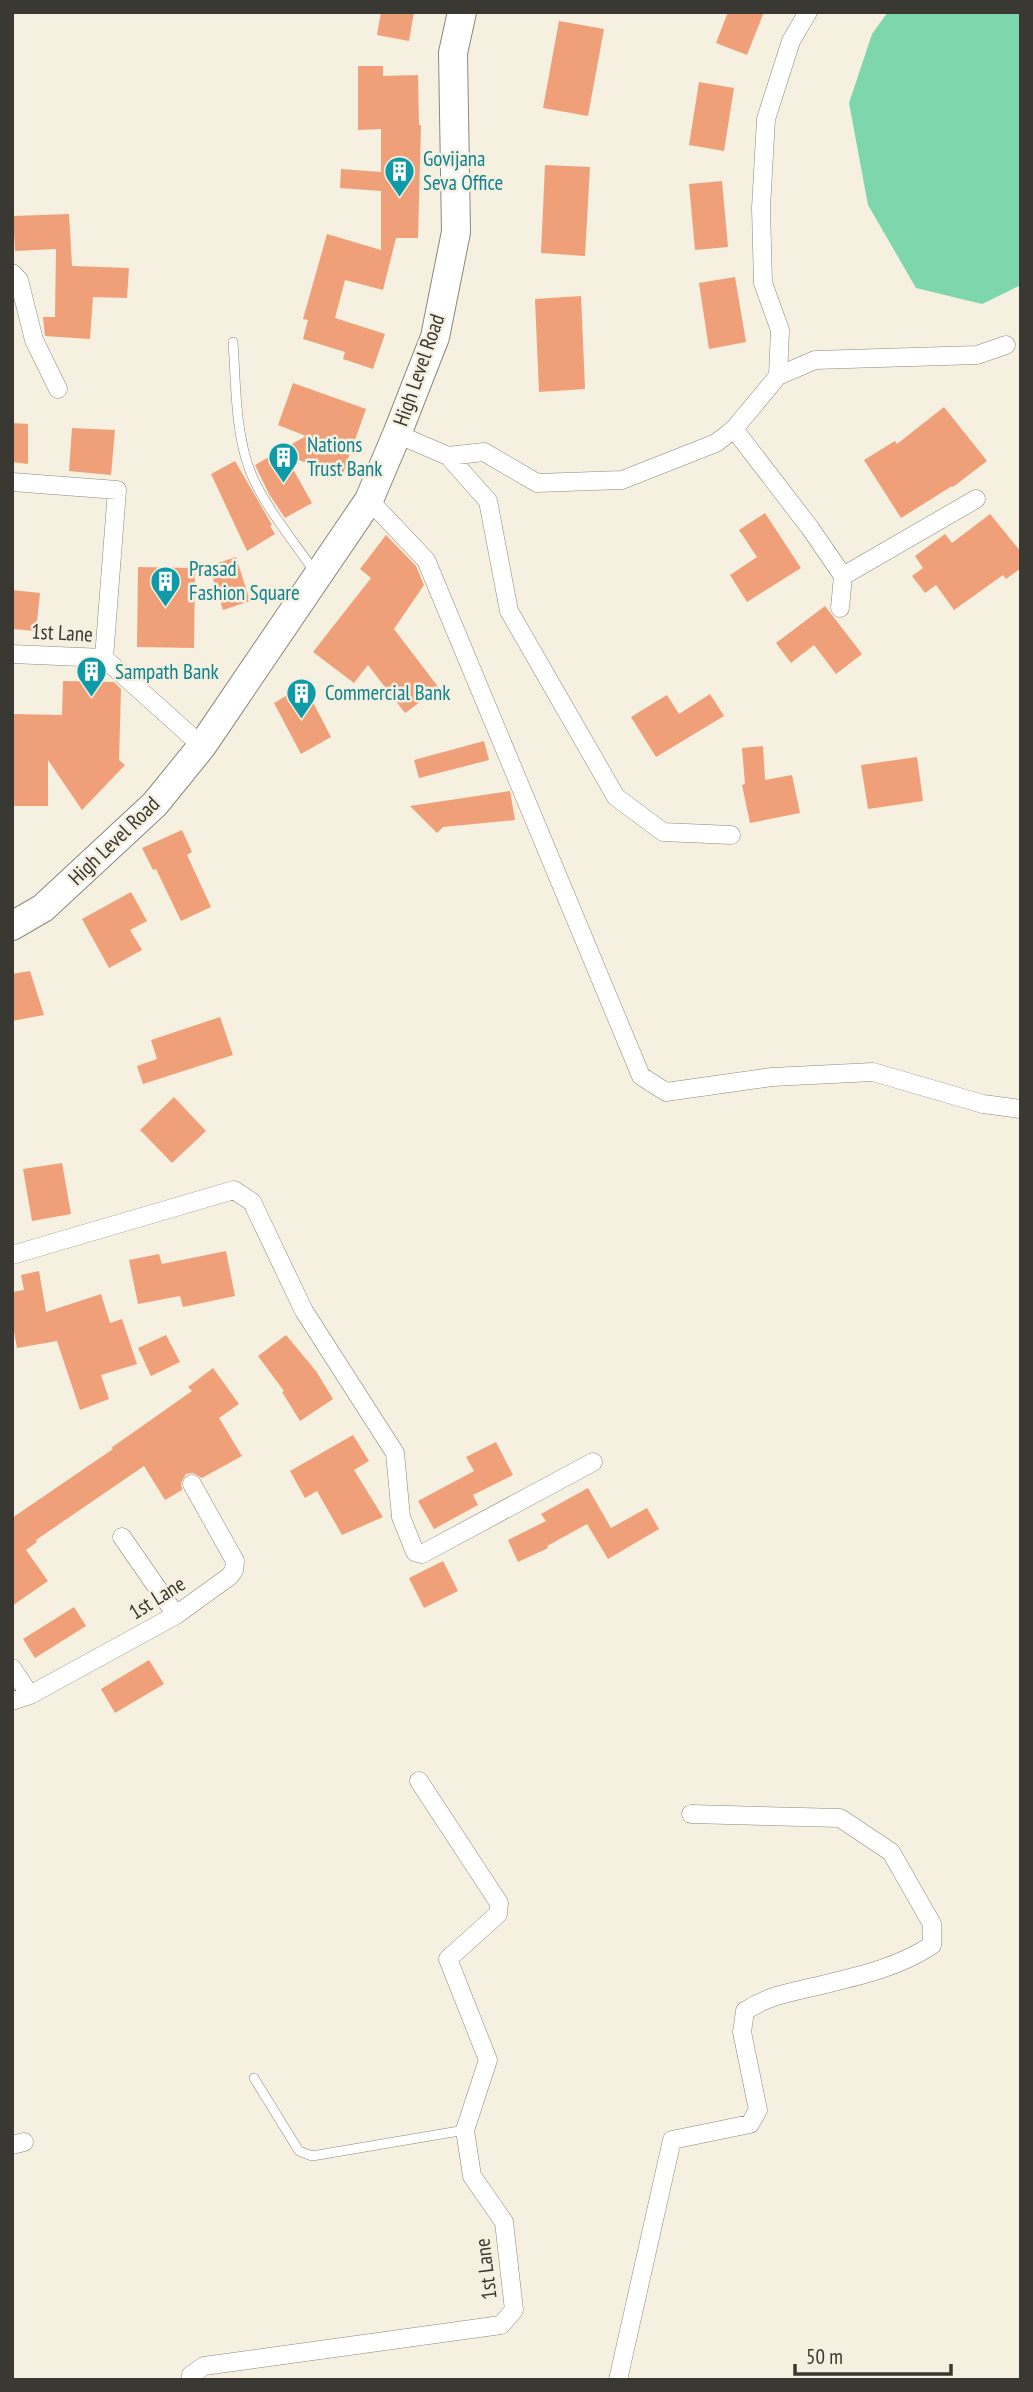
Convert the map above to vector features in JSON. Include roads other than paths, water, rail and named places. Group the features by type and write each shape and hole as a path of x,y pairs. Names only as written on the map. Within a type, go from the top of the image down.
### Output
{"highway":[{"name":"High Level Road","path":"12,926 43,908 155,804 202,746 369,500 435,337 456,232 453,53 462,12"}],"street":[{"path":"778,376 780,330 763,283 761,208 765,119 791,41 808,12"},
{"path":"12,273 19,280 34,340 58,389"},
{"path":"448,456 484,452 537,483 622,480 716,443 734,429 778,376 815,360 976,355 1006,345"},
{"path":"734,429 843,576 841,608"},
{"path":"397,434 448,456 488,501 509,611 616,797 663,832 731,835"},
{"path":"12,482 117,490 104,658"},
{"path":"843,576 976,499"},
{"path":"369,500 426,560 641,1076 666,1092 772,1077 873,1072 983,1104 1021,1109"},
{"name":"1st Lane","path":"12,654 104,658 202,746"},
{"path":"12,1255 234,1190 252,1202 304,1311 395,1453 401,1517 415,1552 422,1554 593,1462"},
{"name":"1st Lane","path":"12,1701 30,1696 176,1615 230,1576 235,1560 192,1484"},
{"path":"122,1537 176,1615"},
{"path":"12,1668 30,1696"},
{"name":"1st Lane","path":"191,2380 191,2375 204,2366 501,2325 514,2310 504,2222 472,2176 465,2130 488,2060 449,1959 498,1914 499,1903 419,1781"},
{"path":"618,2380 672,2140 750,2124 758,2110 742,2032 746,2011 763,1999 870,1973 917,1955 932,1945 932,1924 891,1852 840,1818 691,1814"}],"lane":[{"path":"233,342 239,421 250,471 274,513 317,576"},
{"path":"254,2078 299,2151 312,2156 465,2130"}],"place":[{"name":"Govijana Seva Office","path":"400,198"},
{"name":"Nations Trust Bank","path":"284,484"},
{"name":"Prasad Fashion Square","path":"166,608"},
{"name":"Sampath Bank","path":"92,699"},
{"name":"Commercial Bank","path":"302,720"}]}
